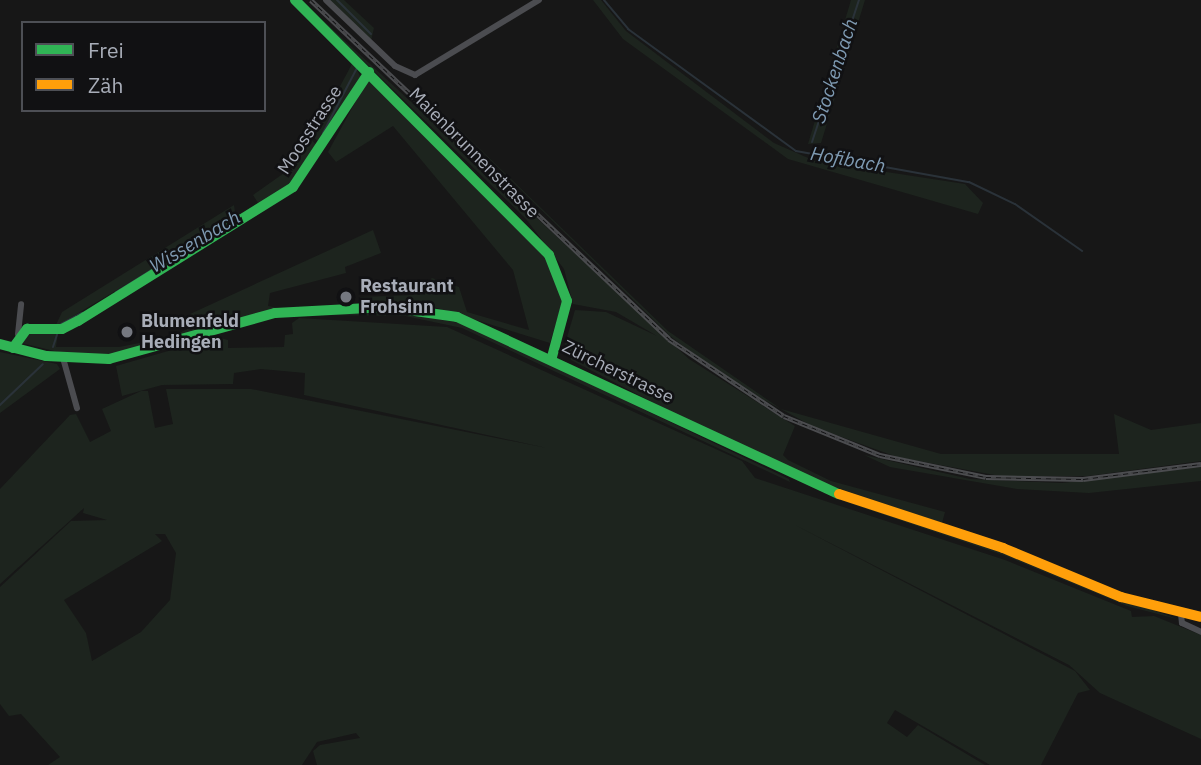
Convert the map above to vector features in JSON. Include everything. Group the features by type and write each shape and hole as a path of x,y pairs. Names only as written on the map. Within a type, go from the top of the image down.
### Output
{"main road":[{"name":"Maienbrunnenstrasse","path":"295,0 518,218 557,268 567,308 552,358"},
{"name":"Moosstrasse","path":"18,334 78,321 293,187 369,72"},
{"name":"Zürcherstrasse","path":"0,344 63,358 152,352 263,315 371,307 457,317 552,358 814,486 1181,614 1201,617"},
{"path":"13,348 18,334"}],"street":[{"path":"326,0 395,66 415,75 538,0"},
{"path":"18,334 21,304"},
{"path":"63,358 78,408"},
{"path":"1181,614 1182,623 1201,632"}],"shaded area":[{"path":"301,0 689,359 795,426 783,455 788,460 831,481 945,512 942,523 784,470 571,360 565,344 575,310 606,312 657,336 616,312 573,304 564,269 526,219"},
{"path":"329,0 344,0 374,28 371,41"},
{"path":"593,0 601,0 626,31 774,143 815,161 965,184 983,203 978,214 788,159 623,39"},
{"path":"851,0 865,0 821,143 808,144"},
{"path":"353,62 361,78 319,142 313,137"},
{"path":"368,79 523,229 552,267 563,300 550,343 437,308 361,304 360,297 413,295 432,278 459,287 467,312 529,330 513,270 393,126 336,162 328,152"},
{"path":"418,89 668,331 781,409 941,454 1119,454 1114,414 1151,430 1201,423 1201,461 1088,476 1000,476 897,457 814,427 731,382 670,336"},
{"path":"310,139 317,145 299,178 241,215 258,203 253,195 287,171"},
{"path":"234,205 236,219 55,327 62,312"},
{"path":"373,230 381,253 345,267 346,273 270,293 268,306 283,309 114,355 67,354 21,343 27,332 58,333 56,347 119,347 170,337 194,326 190,314"},
{"path":"397,312 465,324 789,479 790,482 462,328 405,316 316,315"},
{"path":"299,318 447,327 742,461 755,478 1005,560 1131,611 1132,617 1154,616 1201,635 1201,739 1100,693 1069,665 793,524 1075,671 1090,690 1078,693 1041,765 990,765 895,710 887,723 907,737 918,725 985,765 317,765 313,751 320,745 360,738 356,733 317,742 302,765 48,765 60,757 21,714 9,716 0,704 0,587 71,521 107,520 83,513 84,508 0,584 0,489 70,415 76,414 90,442 111,431 102,409 141,391 148,391 155,428 173,424 166,389 251,389 547,448 304,395 305,373 261,369 234,373 233,384 162,385 122,396 116,366 217,337 228,340 228,348 284,347 285,335 293,334 292,323","holes":["155,534 165,534 176,553 170,600 141,632 92,661 86,633 64,600 162,541"]},
{"path":"0,352 57,364 60,369 0,413"},
{"path":"864,455 970,479 1062,483 1201,467 1201,481 1089,493 1017,489 890,467"},
{"path":"822,494 985,546 1177,619 1127,606 1006,556"}],"waterway":[{"name":"Wissenbach","path":"337,0 371,34"},
{"name":"Hofibach","path":"604,0 628,29 796,151 969,182 1015,204 1082,251"},
{"name":"Stockenbach","path":"812,142 859,0"},
{"name":"Wissenbach","path":"323,133 357,68"},
{"name":"Wissenbach","path":"116,292 239,215"},
{"name":"Wissenbach","path":"61,324 82,313"},
{"name":"Wissenbach","path":"53,347 58,332"},
{"name":"Wissenbach","path":"0,405 43,364"}],"railway":[{"path":"311,0 669,339 784,416 880,455 986,477 1083,479 1201,464"}],"traffic: fast":[{"path":"295,0 549,255 567,301 552,357"},
{"path":"13,348 27,329 62,329 78,321 293,187 369,72"},
{"path":"0,344 46,356 109,359 275,313 387,307 457,317 839,494"}],"traffic: slow":[{"path":"839,494 1003,548 1121,597 1201,617"}],"place":[{"name":"Restaurant Frohsinn","path":"346,297"},
{"name":"Blumenfeld Hedingen","path":"127,332"}]}
